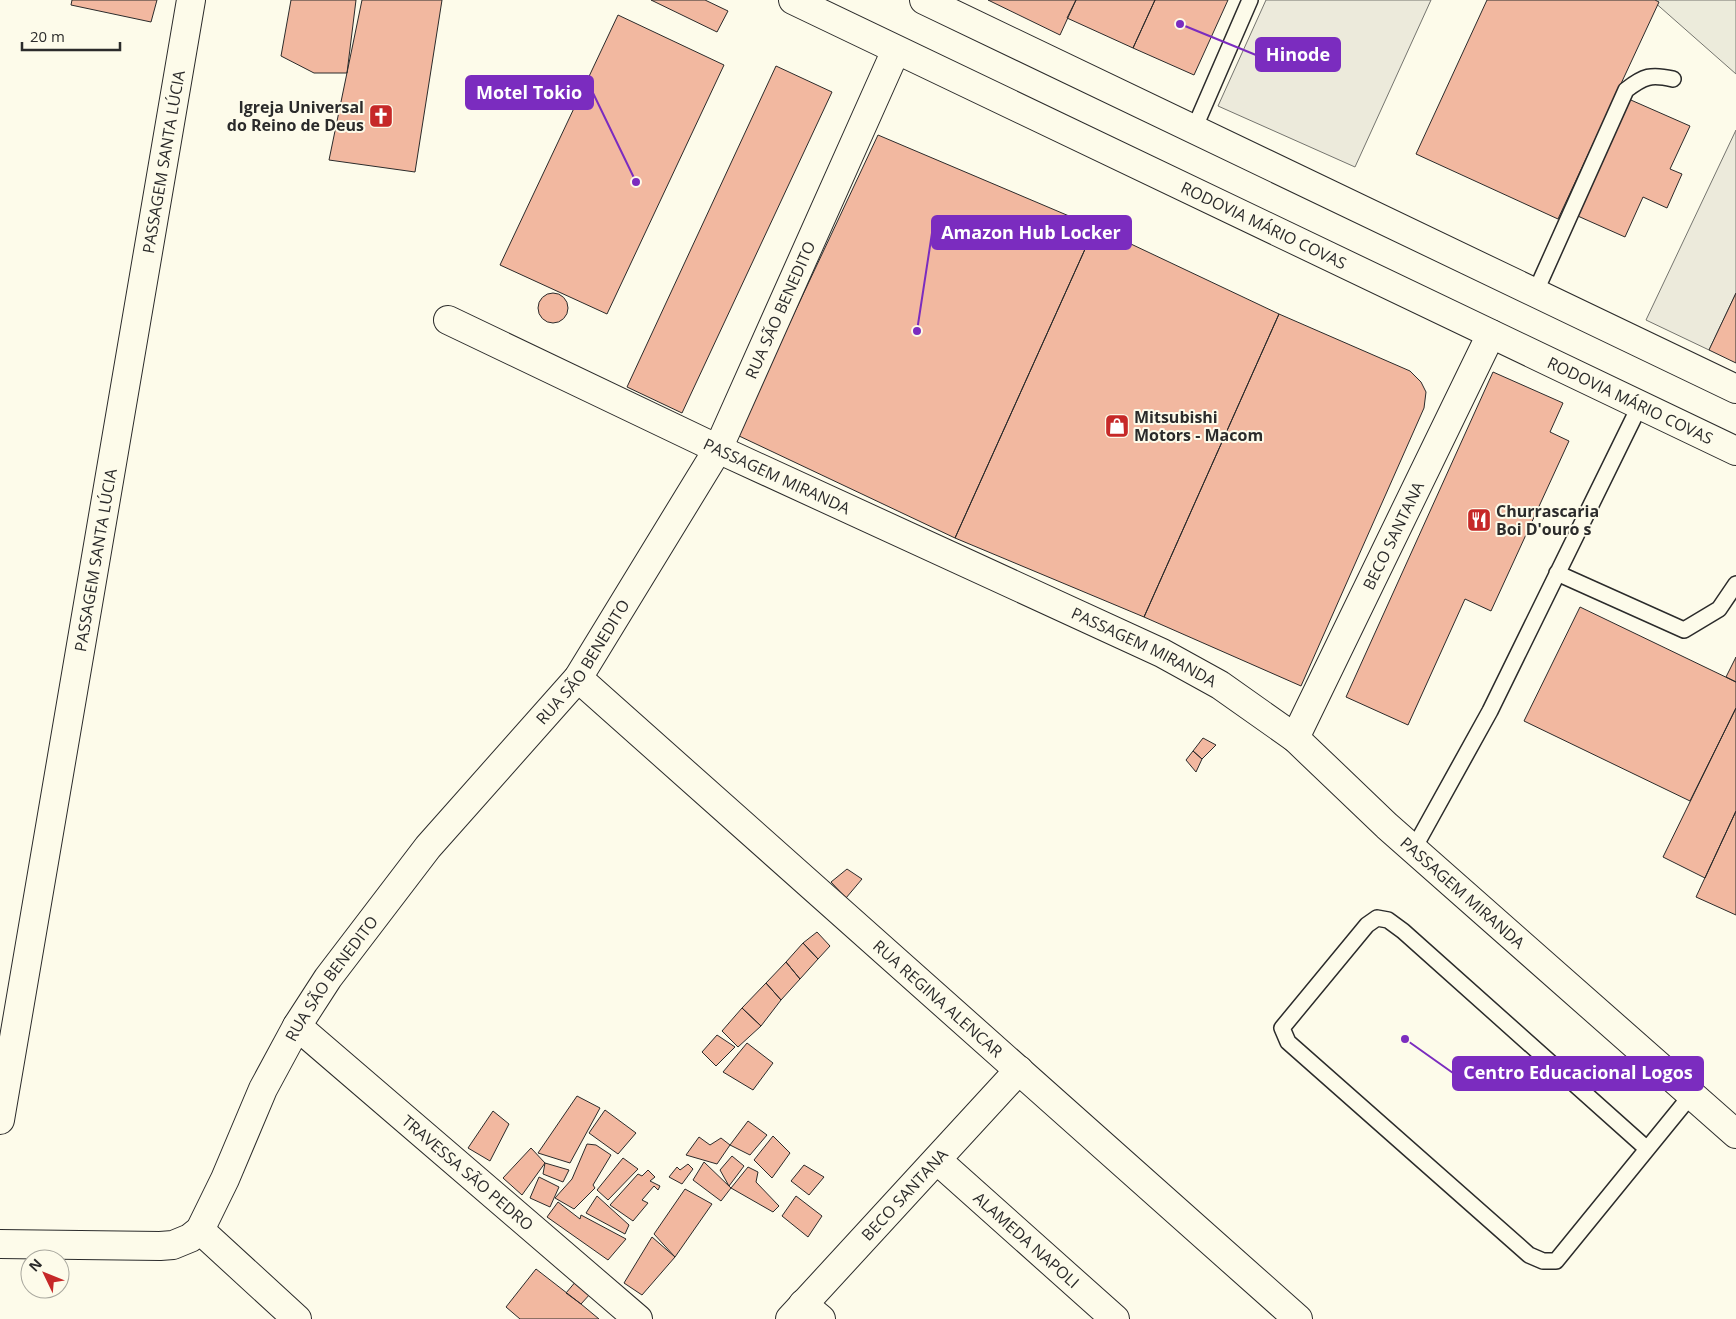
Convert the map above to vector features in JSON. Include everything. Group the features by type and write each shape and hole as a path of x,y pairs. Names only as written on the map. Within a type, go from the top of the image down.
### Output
{"street":[{"name":"PASSAGEM SANTA LÚCIA","path":"0,1120 191,0"},
{"name":"RODOVIA MÁRIO COVAS","path":"793,0 1736,450"},
{"path":"924,0 1736,389"},
{"name":"RUA SÃO BENEDITO","path":"200,1230 222,1187 263,1089 296,1026 357,938 428,847 578,678 718,449 896,50"},
{"name":"PASSAGEM MIRANDA","path":"448,320 718,449 1162,654 1220,685 1295,738 1345,788 1414,850 1736,1134"},
{"name":"BECO SANTANA","path":"1295,738 1492,334"},
{"name":"RUA REGINA ALENCAR","path":"578,678 1298,1319"},
{"name":"TRAVESSA SÃO PEDRO","path":"296,1026 638,1319"},
{"name":"BECO SANTANA","path":"805,1314 938,1160 1019,1070"},
{"name":"ALAMEDA NAPOLI","path":"938,1160 1115,1319"},
{"path":"0,1244 160,1246 173,1245 190,1238 200,1230 297,1319"}],"lane":[{"path":"1194,129 1250,0"},
{"path":"1535,293 1626,90 1640,80 1656,75 1673,79"},
{"path":"1414,850 1490,711 1640,404"},
{"path":"1557,573 1684,630 1719,608 1736,584"},
{"path":"1646,1148 1403,931 1388,920 1378,918 1367,925 1282,1028 1288,1042 1529,1255 1543,1261 1556,1261 1646,1148 1692,1094"}],"shaded area":[{"path":"1266,0 1431,0 1355,167 1218,106"},
{"path":"1652,0 1736,0 1736,74"},
{"path":"1736,130 1736,293 1709,350 1646,320"}],"building":[{"path":"72,0 157,0 151,22 71,5"},
{"path":"291,0 356,0 347,73 314,73 281,56"},
{"name":"Igreja Universal do Reino de Deus","path":"362,0 442,0 415,172 329,160"},
{"path":"651,0 705,0 728,11 717,32"},
{"path":"988,0 1076,0 1060,35"},
{"path":"1076,0 1155,0 1133,48 1067,18"},
{"path":"1155,0 1228,0 1194,75 1133,48"},
{"path":"1487,0 1655,0 1659,2 1558,219 1416,154"},
{"path":"618,15 724,65 607,314 500,265"},
{"path":"776,66 832,92 682,413 627,387"},
{"path":"1624,97 1690,126 1670,169 1682,174 1667,208 1643,197 1625,237 1571,213"},
{"path":"878,135 1095,227 955,538 737,435"},
{"name":"Mitsubishi Motors - Macom","path":"1095,227 1279,314 1144,617 955,538"},
{"path":"553,293 564,297 568,308 564,319 553,323 542,319 538,308 542,297"},
{"path":"1736,293 1736,363 1709,350"},
{"path":"1279,314 1410,371 1421,382 1426,392 1424,408 1301,686 1144,617"},
{"name":"Churrascaria Boi D'ouro s","path":"1493,372 1563,403 1550,432 1569,441 1491,611 1465,599 1408,725 1346,697"},
{"path":"1580,607 1736,682 1736,708 1690,801 1524,721"},
{"path":"1736,657 1736,682 1726,677"},
{"path":"1736,708 1736,811 1705,878 1663,857"},
{"path":"1203,738 1216,745 1202,759 1193,751"},
{"path":"1193,751 1202,759 1196,772 1186,760"},
{"path":"1736,811 1736,915 1696,897"},
{"path":"847,869 862,879 846,898 831,882"},
{"path":"817,932 830,946 818,959 803,943"},
{"path":"803,943 818,959 800,979 786,962"},
{"path":"786,962 800,979 781,1000 766,983"},
{"path":"766,983 781,1000 761,1026 742,1008"},
{"path":"742,1008 761,1026 738,1047 722,1031"},
{"path":"717,1035 735,1047 716,1066 702,1052"},
{"path":"747,1043 773,1063 753,1090 723,1072"},
{"path":"577,1096 600,1108 570,1163 538,1153"},
{"path":"605,1110 636,1133 618,1154 589,1133"},
{"path":"493,1111 509,1124 490,1161 468,1148"},
{"path":"748,1121 767,1135 750,1155 730,1145"},
{"path":"773,1136 790,1153 772,1178 754,1160"},
{"path":"699,1137 710,1145 721,1138 730,1145 717,1164 686,1155"},
{"path":"587,1144 596,1145 611,1155 593,1185 595,1188 574,1209 555,1198 572,1179"},
{"path":"531,1148 545,1163 522,1195 503,1178"},
{"path":"732,1156 744,1166 729,1186 720,1170"},
{"path":"623,1158 638,1169 608,1200 597,1190"},
{"path":"704,1162 731,1188 721,1201 693,1180"},
{"path":"545,1163 569,1170 563,1182 543,1174"},
{"path":"688,1164 693,1169 682,1184 669,1177 677,1167 680,1170"},
{"path":"804,1165 824,1177 809,1195 791,1181"},
{"path":"748,1167 758,1172 756,1182 779,1206 773,1212 731,1188"},
{"path":"648,1170 655,1177 650,1181 660,1186 658,1190 654,1186 642,1200 648,1203 633,1221 610,1205 638,1174 642,1176"},
{"path":"539,1177 559,1187 550,1207 530,1198"},
{"path":"685,1189 712,1204 675,1257 654,1234"},
{"path":"597,1196 629,1225 625,1234 586,1213"},
{"path":"796,1196 822,1216 808,1237 782,1216"},
{"path":"558,1202 580,1219 581,1215 626,1239 608,1260 547,1217"},
{"path":"652,1237 675,1257 642,1295 624,1283"},
{"path":"536,1269 599,1319 520,1319 506,1307"},
{"path":"577,1280 591,1293 581,1304 566,1293"}],"place":[{"name":"Hinode","path":"1180,24"},
{"name":"Igreja Universal do Reino de Deus","path":"381,116"},
{"name":"Motel Tokio","path":"636,182"},
{"name":"Amazon Hub Locker","path":"917,331"},
{"name":"Mitsubishi Motors - Macom","path":"1117,426"},
{"name":"Churrascaria Boi D'ouro s","path":"1479,520"},
{"name":"Centro Educacional Logos","path":"1405,1039"}]}
